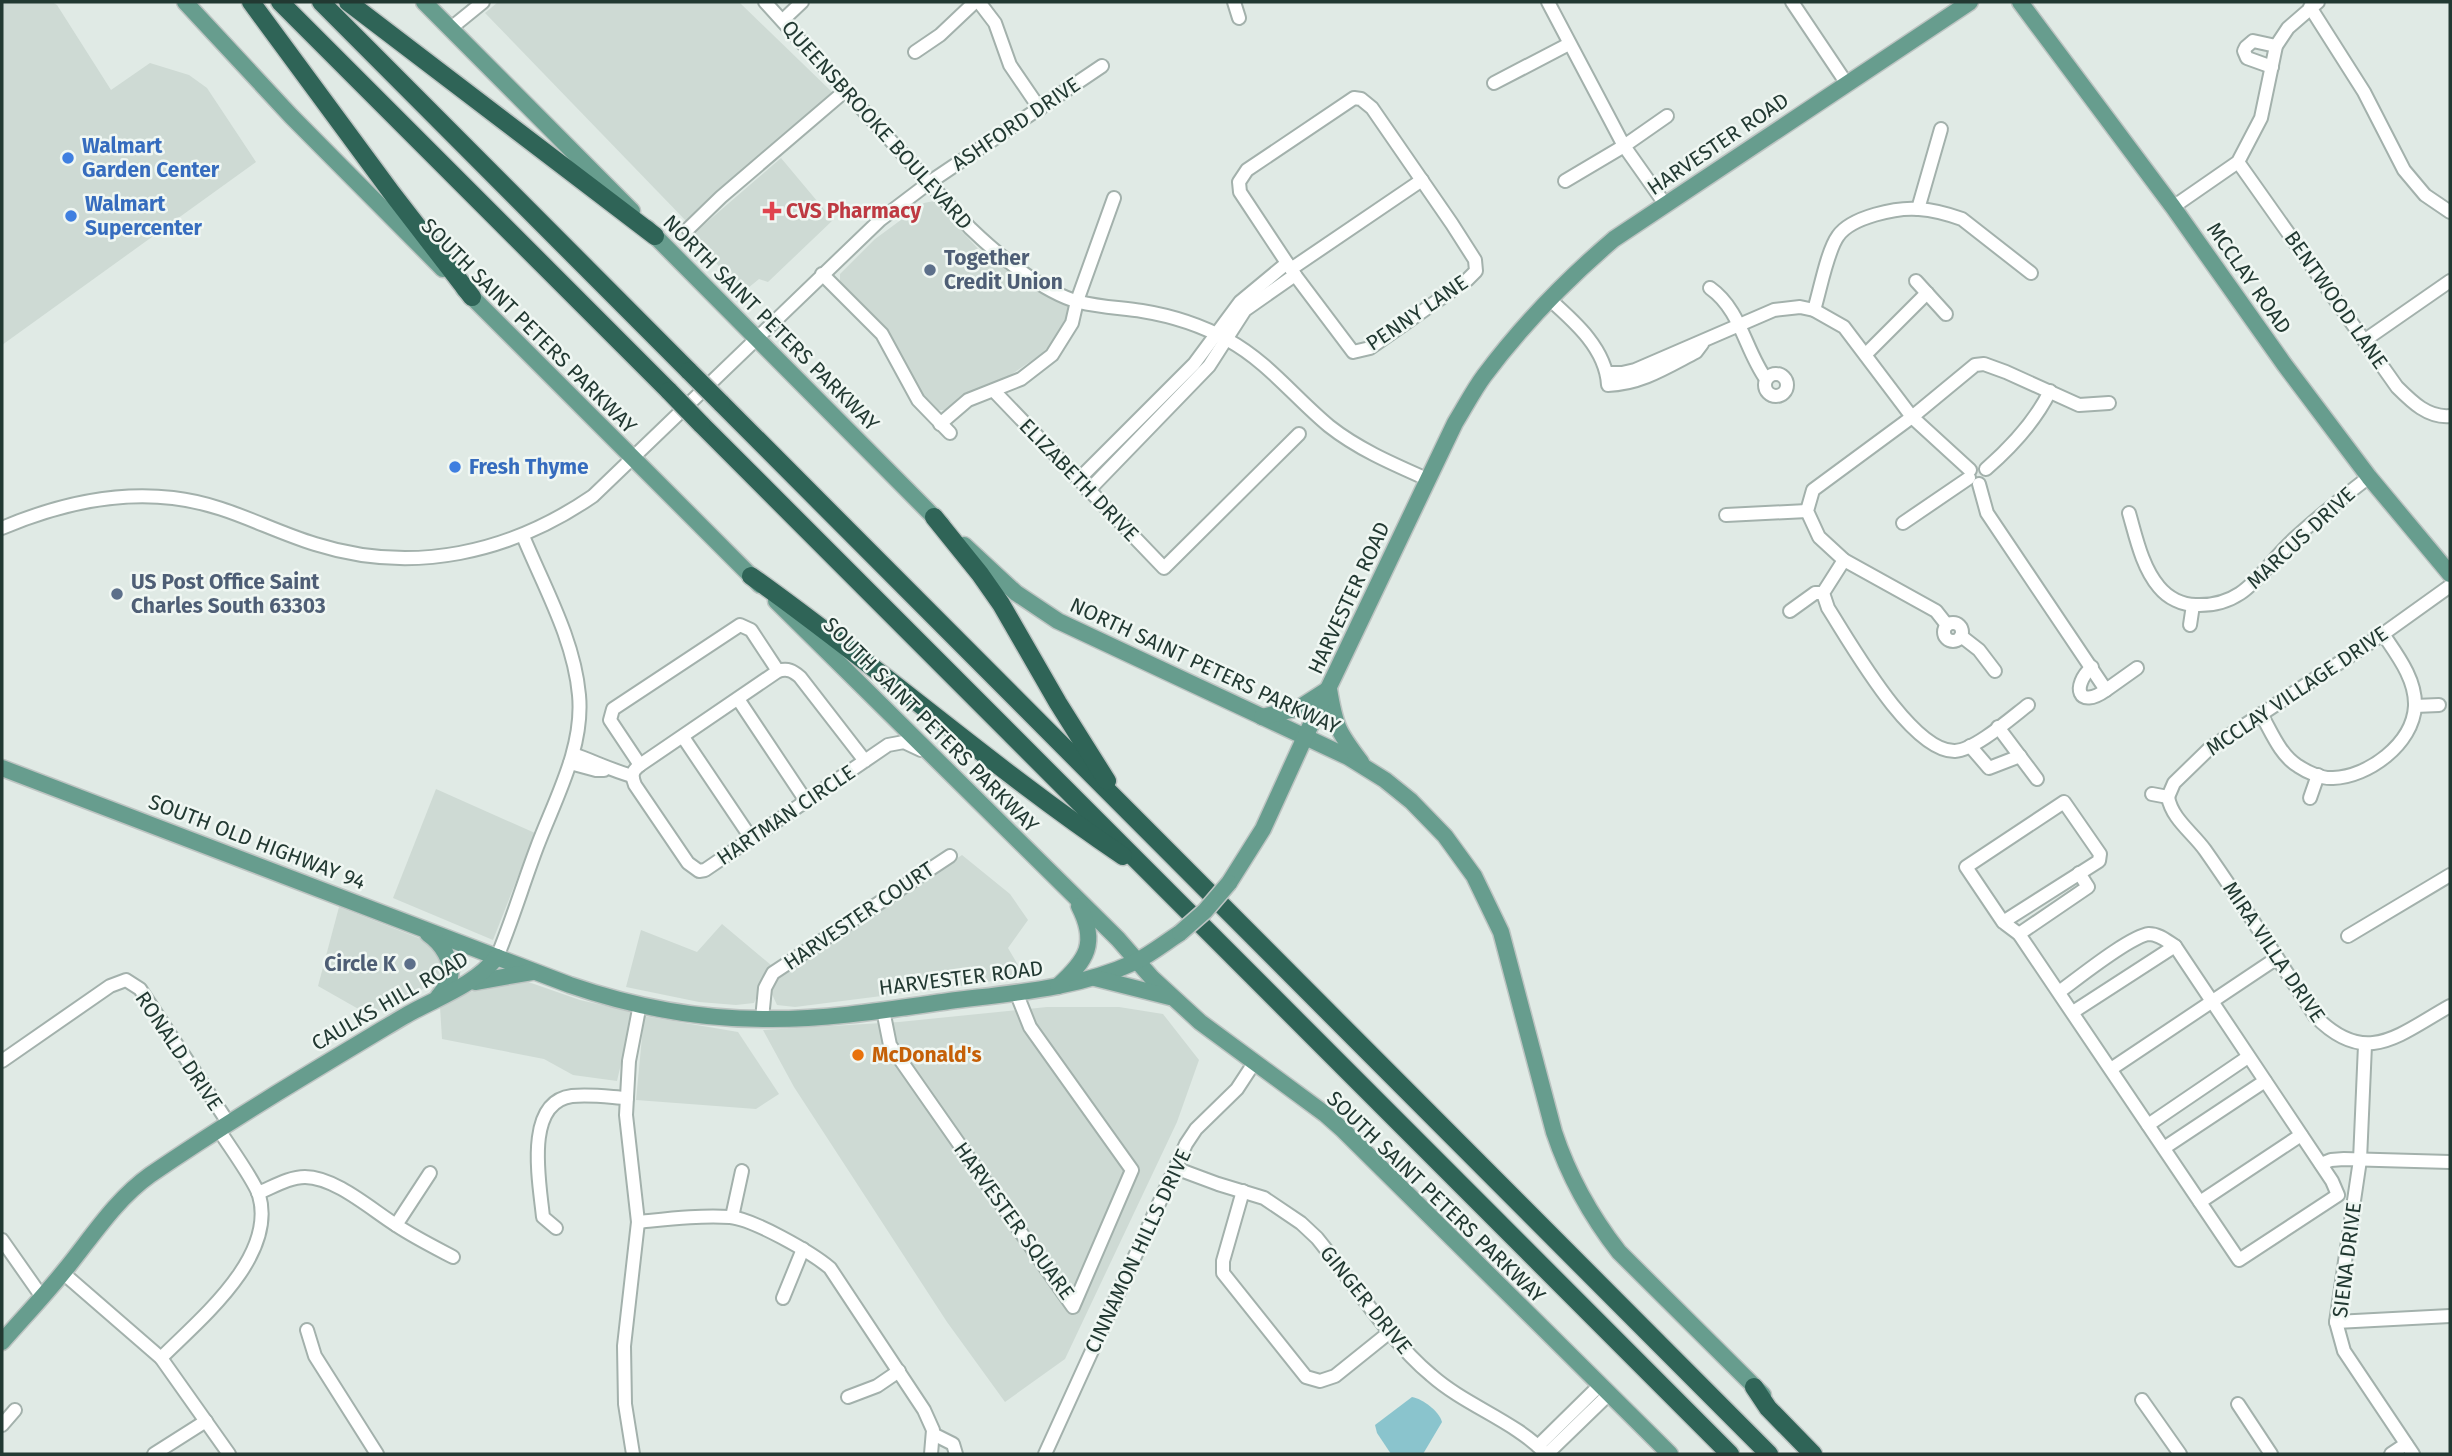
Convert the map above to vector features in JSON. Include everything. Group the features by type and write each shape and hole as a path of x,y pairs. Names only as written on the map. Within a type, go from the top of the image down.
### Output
{"highway":[{"path":"251,2 472,297"},
{"path":"280,2 1730,1454"},
{"path":"321,2 1769,1454"},
{"path":"348,2 655,236"},
{"path":"934,517 1001,604 1064,714 1128,813"},
{"path":"751,576 826,629 1078,826 1159,881"},
{"path":"1754,1387 1768,1408 1813,1454"}],"main road":[{"name":"SOUTH SAINT PETERS PARKWAY","path":"185,2 291,116 632,460 1073,895 1173,998 1200,1022 1343,1130 1603,1391 1670,1454"},
{"name":"NORTH SAINT PETERS PARKWAY","path":"424,2 757,340 934,517 1006,584 1039,610 1088,636 1365,767 1411,801 1431,820 1463,858 1488,901 1501,932 1561,1154 1591,1213 1619,1252 1824,1454"},
{"name":"HARVESTER ROAD","path":"496,957 584,989 640,1004 674,1011 762,1019 821,1017 1056,987 1094,978 1137,961 1180,933 1205,911 1229,883 1264,829 1455,423 1482,378 1514,337 1549,299 1614,239 1970,2"},
{"name":"MCCLAY ROAD","path":"2020,2 2173,207 2284,364 2369,477 2450,574"},
{"path":"1262,717 1299,708 1329,689 1339,733 1365,767"},
{"name":"SOUTH OLD HIGHWAY 94","path":"2,768 496,957"},
{"path":"1056,987 1085,957 1088,943 1087,923 1073,895"},
{"path":"418,927 434,938 443,949 450,965 450,979 438,997"},
{"name":"CAULKS HILL ROAD","path":"2,1342 64,1273 114,1207 147,1177 325,1063 480,975 496,957"},
{"path":"459,987 500,976 536,971"},
{"path":"1094,978 1173,998"}],"street":[{"path":"451,28 483,2"},
{"name":"QUEENSBROOKE BOULEVARD","path":"765,2 970,228 999,256 1041,283 1077,301 1189,321 1227,339 1256,358 1280,378 1309,409 1356,446 1427,479"},
{"path":"783,20 802,2"},
{"path":"915,52 940,35 977,2 995,23 1010,65 1040,108"},
{"path":"1234,2 1239,18"},
{"path":"1548,2 1624,146 1665,204"},
{"path":"1792,2 1847,84"},
{"path":"2173,207 2238,162 2261,118 2276,47 2288,28 2314,4 2404,170 2426,194 2450,212"},
{"path":"2272,67 2247,58 2244,51 2253,41 2276,47"},
{"path":"1494,83 1569,44"},
{"name":"ASHFORD DRIVE","path":"2,528 67,505 97,499 172,498 211,505 246,516 314,544 373,557 433,558 523,536 555,521 593,496 880,220 930,182 1102,66"},
{"path":"688,229 721,197 845,91"},
{"name":"PENNY LANE","path":"1354,98 1367,103 1422,180 1475,260 1476,271 1370,348 1353,352 1291,269 1240,192 1239,182 1247,170 1354,98"},
{"path":"1565,181 1582,173 1667,116"},
{"path":"1918,209 1941,129"},
{"name":"BENTWOOD LANE","path":"2238,162 2397,387 2418,408 2445,417 2450,416"},
{"path":"1077,480 1194,364 1215,333 1251,290 1291,269 1422,180"},
{"path":"822,274 882,334 918,400 945,428 968,400 1021,379 1052,355 1072,323 1077,301 1114,198"},
{"path":"1814,310 1833,245 1840,233 1854,223 1874,216 1918,209 1949,214 1962,219 2031,273"},
{"path":"1088,491 1209,366 1245,310 1291,269"},
{"path":"1916,281 1946,314"},
{"path":"2365,340 2450,281"},
{"path":"1710,288 1718,293 1730,308 1766,379"},
{"path":"1866,354 1927,293"},
{"path":"1549,299 1592,343 1607,379 1705,341 1762,314 1786,308 1814,310 1844,327 1912,416 1973,477 1987,513 2106,690"},
{"path":"1995,671 1979,650 1961,636 1959,625 1947,625 1936,611 1844,560 1819,537 1807,511 1813,490 1975,365 1984,364 2006,372 2079,405 2109,403"},
{"name":"ELIZABETH DRIVE","path":"994,391 1164,568 1299,434"},
{"path":"1903,523 1973,477 1987,479 1986,469 2016,439 2043,406 2050,391"},
{"name":"MARCUS DRIVE","path":"2193,605 2220,604 2241,593 2291,542 2369,477"},
{"path":"1726,515 1807,511"},
{"path":"2129,513 2147,569 2160,589 2181,604 2193,605 2190,625"},
{"name":"CAULKS HILL ROAD","path":"496,957 572,758 578,728 579,698 574,662 523,536"},
{"path":"1823,593 1844,560"},
{"name":"MCCLAY VILLAGE DRIVE","path":"2168,797 2174,783 2199,757 2384,634 2450,586"},
{"path":"1790,611 1815,593 1823,593"},
{"path":"1823,593 1828,608 1893,707 1939,748 1955,751 1970,746 2028,705"},
{"path":"572,758 598,762 608,769 632,776 640,765 778,671 751,630 740,625 613,709 610,720 640,765"},
{"path":"2261,714 2286,756 2298,766 2330,779 2349,776 2368,768 2383,758 2411,727 2415,706 2411,682 2384,634"},
{"path":"2092,667 2083,675 2079,684 2079,691 2090,699 2137,668"},
{"name":"HARTMAN CIRCLE","path":"778,671 793,671 800,677 864,761"},
{"path":"738,699 806,801"},
{"path":"880,705 891,723 888,745 904,742 930,755"},
{"path":"2415,706 2439,705"},
{"path":"1998,727 2037,779"},
{"path":"683,737 751,838"},
{"name":"HARTMAN CIRCLE","path":"632,776 635,785 694,869 699,871 705,870 888,745"},
{"path":"1970,746 1989,768 2020,756"},
{"path":"2310,798 2318,775"},
{"path":"2152,794 2168,797"},
{"name":"MIRA VILLA DRIVE","path":"2168,797 2176,816 2203,848 2321,1023 2344,1039 2365,1045"},
{"path":"2003,922 2099,861 2100,855 2064,802 1966,867 2003,922 2019,934 2239,1260 2337,1195 2321,1164 2175,946 2158,935 2148,934 2128,943 2059,992"},
{"name":"HARVESTER COURT","path":"762,1019 765,988 773,973 950,856"},
{"path":"2019,934 2088,887 2079,873"},
{"path":"2348,936 2450,875"},
{"path":"2073,1013 2175,946"},
{"path":"2111,1069 2277,958"},
{"name":"RONALD DRIVE","path":"2,1061 110,986 126,980 140,989 224,1127 258,1193"},
{"name":"HARVESTER SQUARE","path":"883,1010 890,1045 1073,1307 1132,1170 1030,1027 1016,992"},
{"path":"633,1454 625,1404 624,1346 638,1222 626,1115 629,1061 640,1004"},
{"path":"2365,1045 2378,1044 2394,1037 2450,1006"},
{"name":"SIENA DRIVE","path":"2365,1045 2360,1160 2336,1322 2344,1351 2410,1449"},
{"path":"2148,1125 2248,1057"},
{"name":"CINNAMON HILLS DRIVE","path":"1045,1454 1191,1136 1237,1089 1254,1063"},
{"path":"2164,1148 2265,1082"},
{"path":"556,1228 543,1217 537,1138 542,1119 552,1106 570,1096 627,1098"},
{"path":"2200,1202 2301,1135"},
{"path":"2321,1164 2331,1160 2450,1162"},
{"name":"GINGER DRIVE","path":"1175,1168 1272,1202 1309,1230 1415,1360 1441,1384 1544,1452"},
{"path":"732,1217 742,1171"},
{"path":"396,1225 430,1173"},
{"path":"161,1358 222,1296 251,1257 261,1220 258,1193 289,1180 304,1177 315,1179 348,1194 453,1257"},
{"path":"1243,1191 1223,1261 1223,1273 1307,1377 1320,1381 1335,1376 1391,1331"},
{"path":"638,1222 732,1217 803,1249 830,1268 924,1410 933,1434 932,1454"},
{"path":"2,1240 42,1297"},
{"path":"783,1298 803,1249"},
{"path":"64,1273 161,1358 229,1454"},
{"path":"2336,1322 2450,1316"},
{"path":"307,1330 315,1356 377,1454"},
{"path":"848,1397 877,1386 899,1371"},
{"path":"1544,1452 1603,1391"},
{"path":"2142,1400 2180,1454"},
{"path":"2238,1404 2271,1454"},
{"path":"2,1425 15,1410"},
{"path":"154,1454 206,1420"},
{"path":"933,1434 953,1444 956,1454"},
{"path":"2391,1454 2410,1449"}],"shaded area":[{"path":"2,2 52,2 57,5 111,90 150,63 189,75 207,88 256,162 2,345"},
{"path":"498,2 739,2 832,92 688,223 485,13"},
{"path":"781,158 833,220 768,282 759,279 742,293 692,235"},
{"path":"934,201 981,252 1033,289 1065,303 1070,311 1057,339 1040,355 1006,378 978,389 946,410 937,410 927,401 886,330 840,284 840,274 875,239 924,203"},
{"path":"436,789 535,833 493,940 393,898"},
{"path":"962,855 1010,894 1028,920 1008,948 1024,975 976,984 795,1007 777,1005 771,992 776,980"},
{"path":"339,907 429,942 443,956 445,972 425,988 369,1015 318,986"},
{"path":"722,924 771,965 754,1003 736,1005 699,1002 626,987 641,930 697,952"},
{"path":"514,977 580,1000 633,1012 617,1081 573,1075 544,1059 442,1039 440,1007 483,986"},
{"path":"1047,1007 1119,1007 1163,1014 1199,1060 1177,1122 1065,1359 1005,1402 947,1322 794,1087 763,1030 899,1022"},
{"path":"644,1016 738,1032 779,1094 756,1109 636,1100"}],"water":[{"path":"1412,1397 1430,1406 1442,1422 1423,1454 1391,1454 1377,1433 1375,1425"}],"place":[{"name":"Walmart Garden Center","path":"68,158"},
{"name":"CVS Pharmacy","path":"772,211"},
{"name":"Walmart Supercenter","path":"71,216"},
{"name":"Together Credit Union","path":"930,270"},
{"name":"Fresh Thyme","path":"455,467"},
{"name":"US Post Office Saint Charles South 63303","path":"117,594"},
{"name":"Circle K","path":"410,964"},
{"name":"McDonald's","path":"858,1055"}]}
